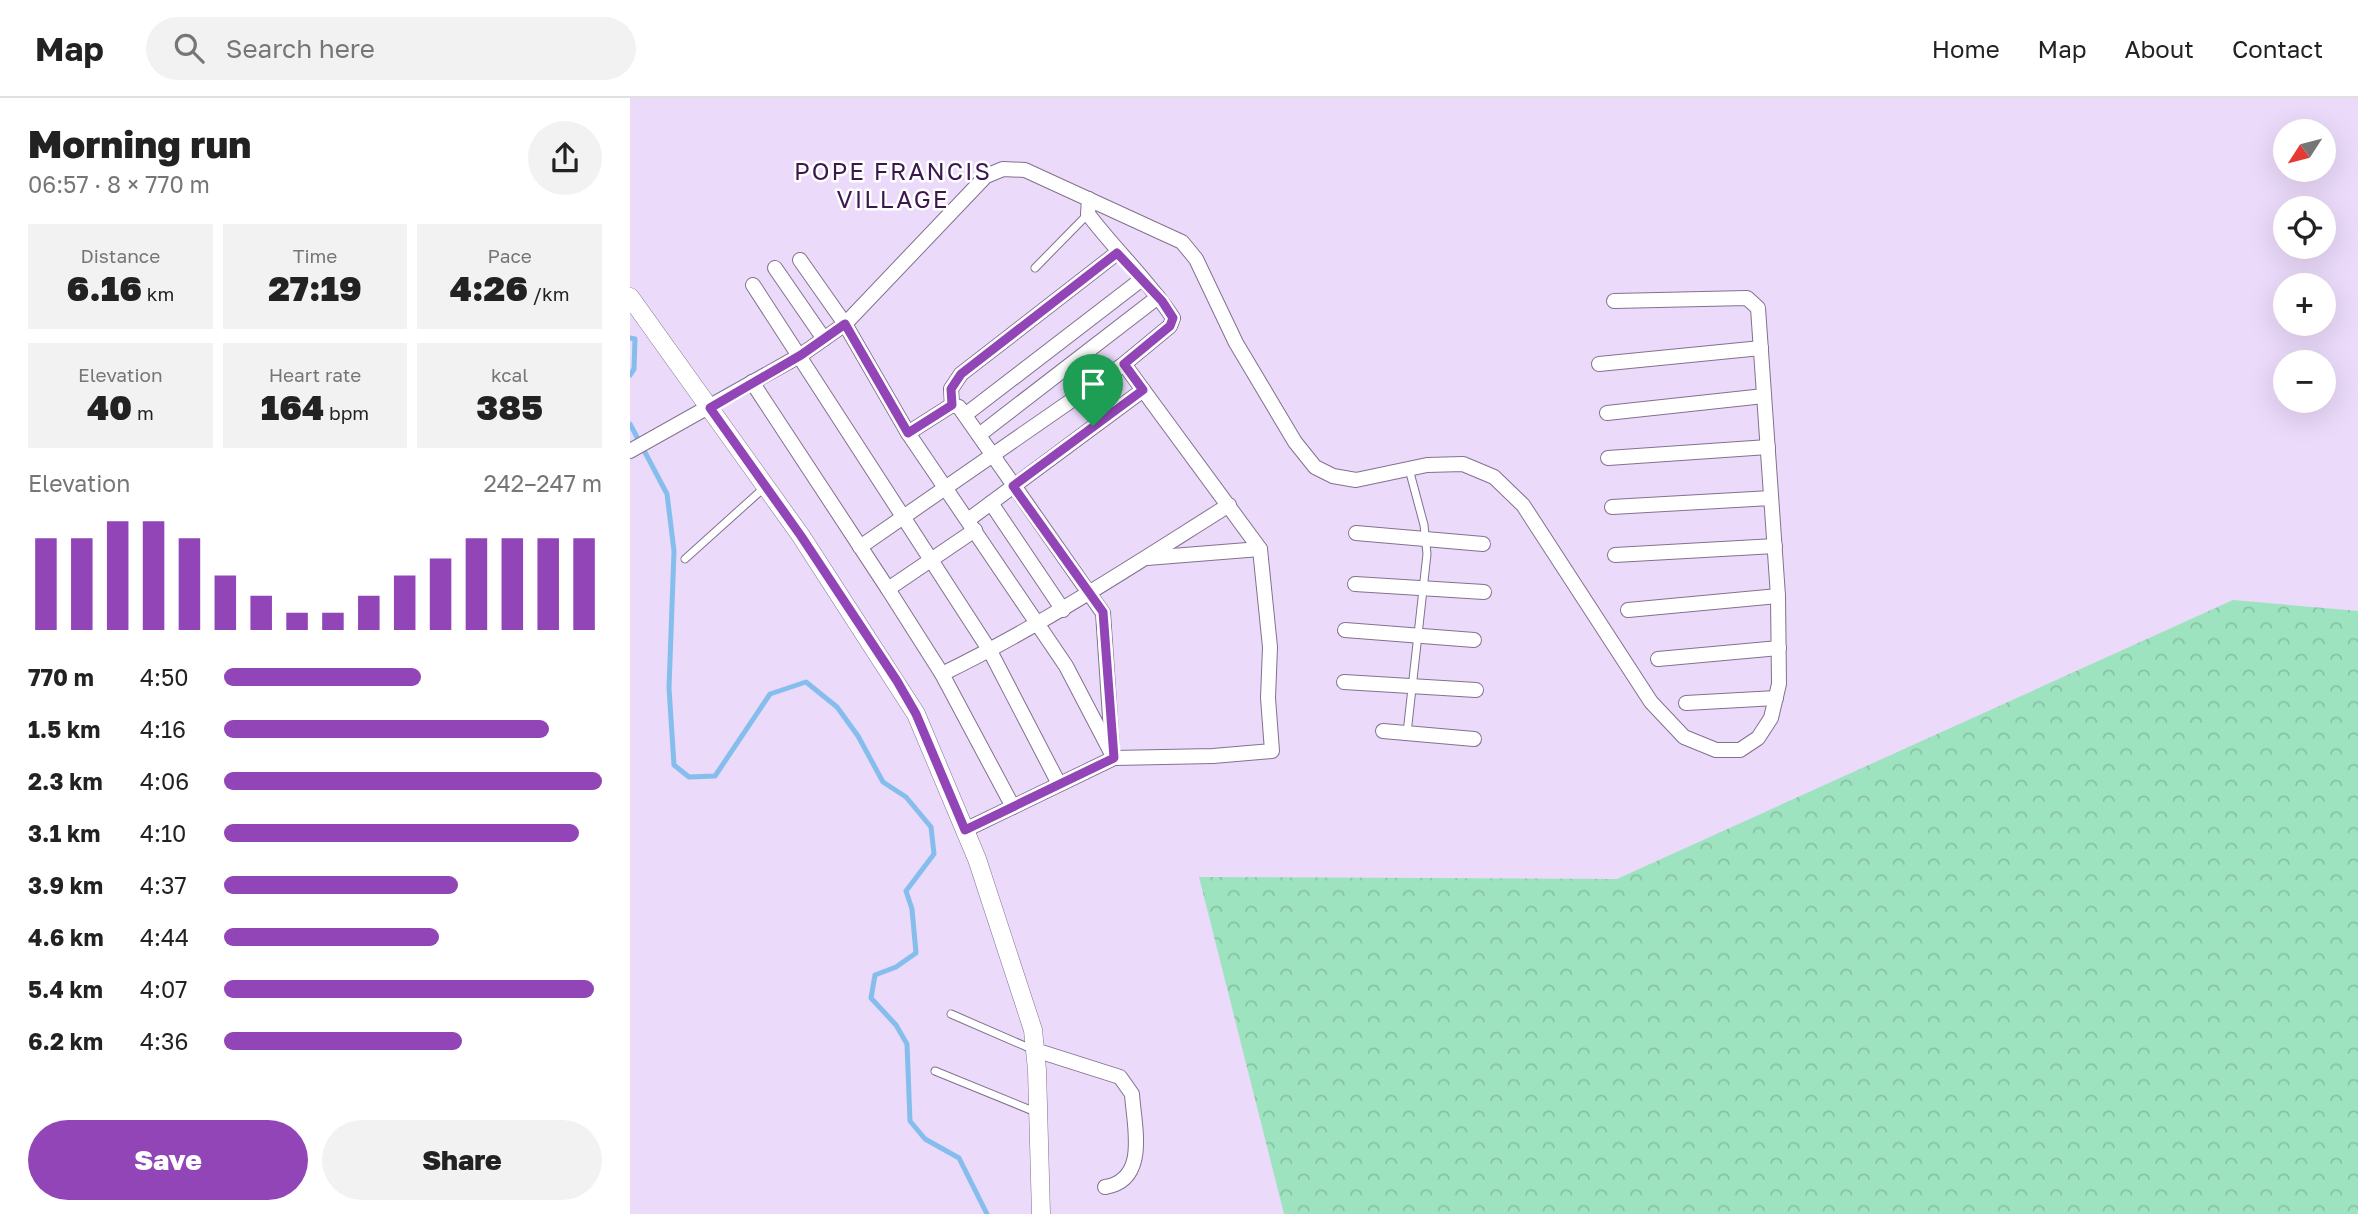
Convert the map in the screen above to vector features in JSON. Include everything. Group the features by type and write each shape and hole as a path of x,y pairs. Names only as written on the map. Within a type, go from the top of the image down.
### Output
{"street":[{"path":"630,451 710,408 824,339 845,324 986,176 1003,169 1026,170 1182,242 1196,259 1236,343 1295,442 1315,467 1333,476 1356,480 1409,469 1463,464 1494,477 1522,505 1651,702 1684,737 1716,750 1740,750 1758,738 1771,718 1776,698 1779,648 1775,546 1758,308 1748,298 1614,301"},
{"path":"860,547 995,456 1124,364 1170,326 1173,318 1158,297 1117,253 1088,215 1089,199"},
{"path":"952,405 951,389 961,374 1117,253"},
{"path":"800,260 845,324 908,433 948,488 1066,666 1113,756"},
{"path":"775,268 824,339"},
{"path":"965,415 1142,279"},
{"path":"753,285 801,355 990,651 1059,785"},
{"path":"630,297 765,486 897,681 916,714 965,830 1029,1018 1035,1050 1041,1214"},
{"path":"979,435 1158,297"},
{"path":"1599,364 1761,348"},
{"path":"965,830 1113,756 1213,756 1272,751 1268,698 1270,647 1261,549 1124,364"},
{"path":"752,382 942,674 1013,807"},
{"path":"888,589 931,560 971,525 991,503 1143,390"},
{"path":"1607,413 1764,396"},
{"path":"908,433 952,405 960,407 1103,612 1113,756"},
{"path":"1608,458 1768,447"},
{"path":"1612,508 1771,498"},
{"path":"991,503 1063,610"},
{"path":"942,674 990,651 1063,610 1229,505"},
{"path":"1356,533 1483,544"},
{"path":"1615,555 1775,546"},
{"path":"1145,558 1261,549"},
{"path":"1355,584 1424,586 1484,592"},
{"path":"1628,610 1778,596"},
{"path":"1345,630 1474,640"},
{"path":"1658,659 1779,648"},
{"path":"1344,682 1413,684 1476,690"},
{"path":"1686,703 1776,698"},
{"path":"1383,731 1474,739"},
{"path":"1035,1050 1120,1077 1128,1086 1132,1094 1136,1159 1123,1179 1105,1186"}],"lane":[{"path":"1035,268 1088,215"},
{"path":"1407,733 1427,554 1409,469"},
{"path":"685,559 765,486"},
{"path":"951,1014 1035,1050"},
{"path":"935,1071 1038,1113"}],"green space":[{"path":"2233,600 2358,611 2358,1214 1284,1214 1199,877 1617,879"}],"waterway":[{"path":"630,338 635,339 634,369 630,375"},
{"path":"630,424 667,494 674,551 669,688 674,765 689,777 715,776 770,694 806,682 837,707 858,736 883,782 906,797 931,827 934,854 906,891 912,909 916,953 896,967 875,975 871,998 896,1025 907,1044 910,1121 925,1139 959,1158 987,1214"}],"district":[{"name":"POPE FRANCIS VILLAGE","path":"893,186"}],"route":[{"path":"1117,253 1162,301 1173,318 1170,326 1124,364 1143,390 1093,426 1013,486 1103,612 1114,758 965,830 916,714 897,681 801,536 710,408 801,355 845,324 908,433 952,405 951,389 961,374 1117,253"}]}
